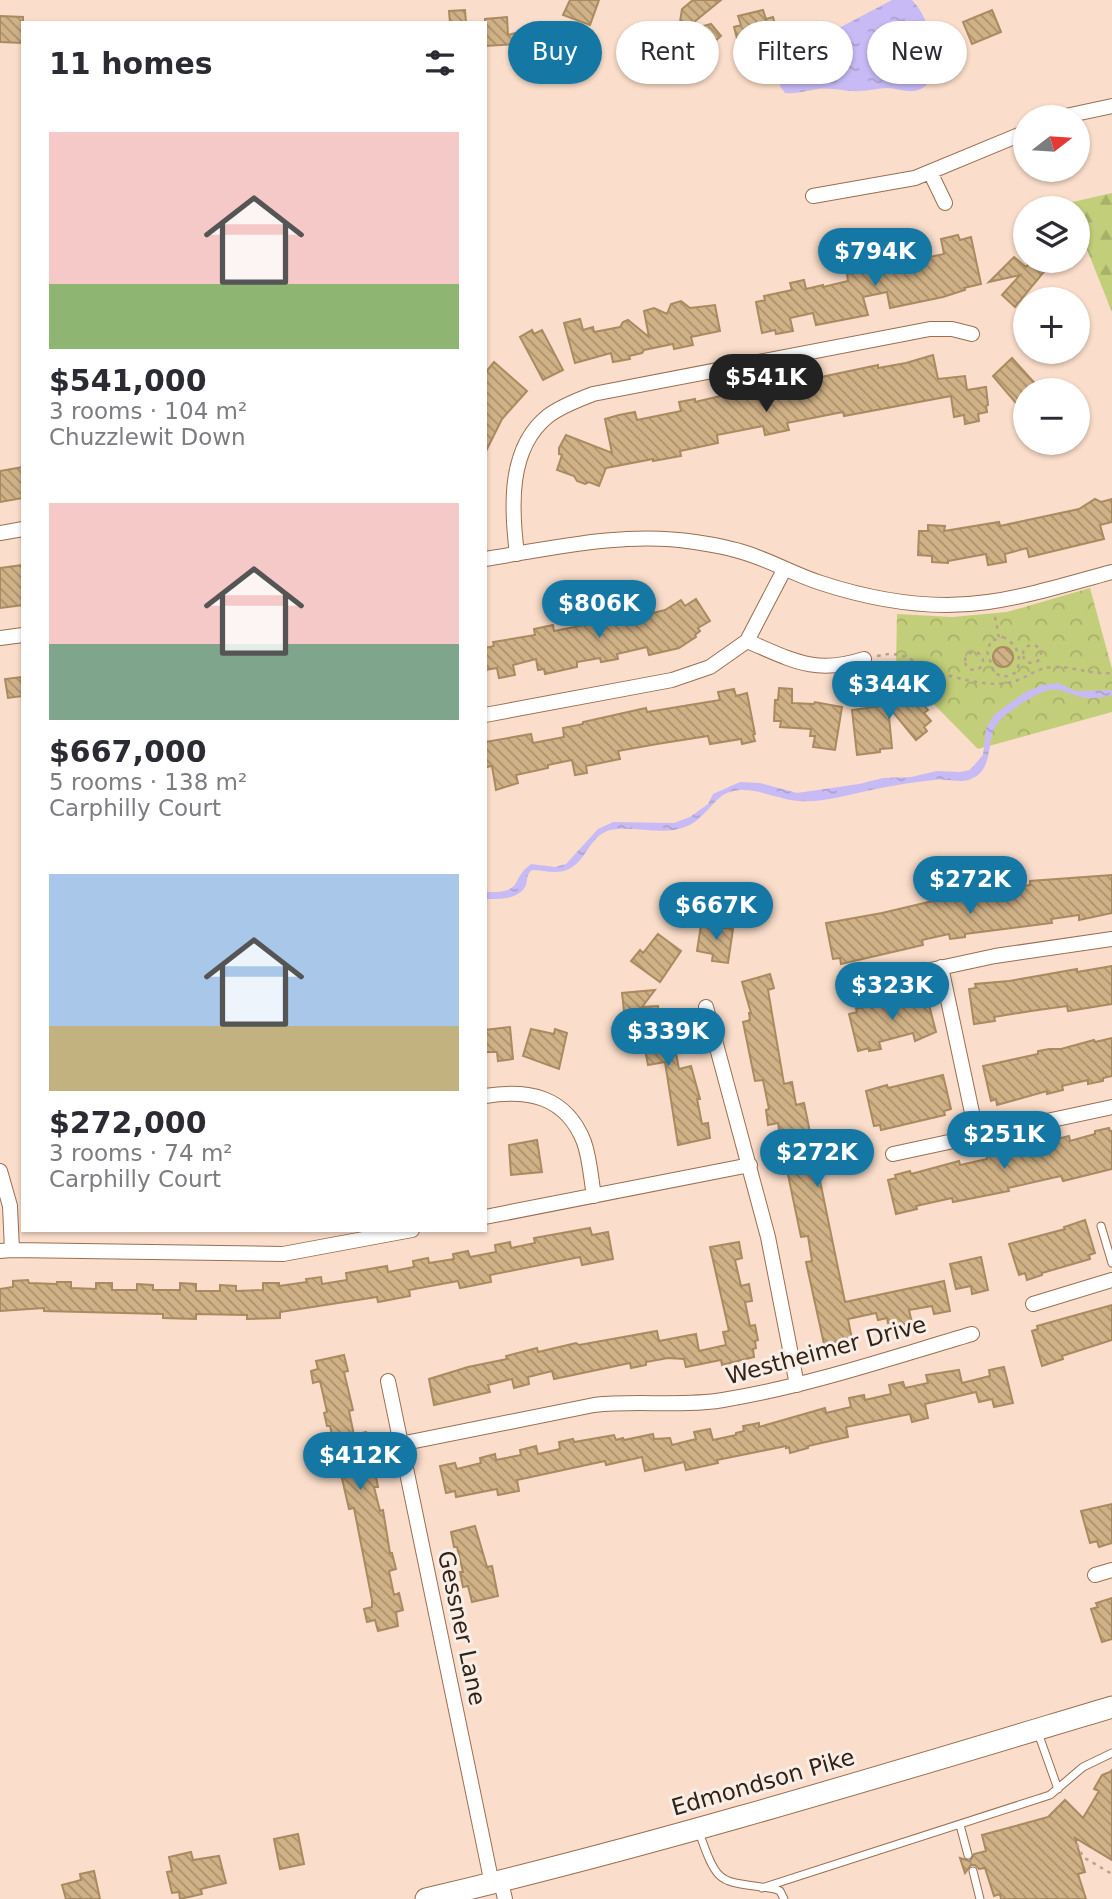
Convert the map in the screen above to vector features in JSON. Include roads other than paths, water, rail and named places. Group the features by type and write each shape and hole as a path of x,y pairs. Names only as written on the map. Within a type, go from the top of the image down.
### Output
{"main road":[{"name":"Edmondson Pike","path":"426,1899 499,1888 1112,1707"}],"street":[{"path":"1090,111 1112,106"},
{"path":"813,196 906,180 1013,137"},
{"path":"930,172 945,203"},
{"path":"517,554 513,524 519,457 537,427 549,415 572,402 593,394 930,329 952,329 972,334"},
{"path":"0,533 21,528"},
{"path":"487,559 613,540 651,538 693,541 728,547 829,586 887,598 937,604 993,601 1112,572"},
{"path":"487,715 684,677 718,663 747,641 785,570"},
{"path":"0,638 21,635"},
{"path":"747,641 784,657 818,667 838,667 864,659"},
{"path":"847,988 995,956 1112,939"},
{"path":"941,967 977,1136"},
{"path":"706,1007 750,1166 776,1274 797,1385"},
{"path":"487,1096 522,1093 536,1095 560,1109 584,1142 593,1196"},
{"path":"893,1154 1112,1107"},
{"path":"487,1216 750,1166"},
{"path":"0,1171 10,1206 6,1251 283,1254 401,1232"},
{"path":"1033,1304 1112,1280"},
{"name":"Westheimer Drive","path":"400,1444 594,1405 622,1402 705,1402 797,1385 972,1334"},
{"name":"Gessner Lane","path":"388,1381 499,1888"},
{"path":"1095,1575 1112,1570"}],"lane":[{"path":"1101,1226 1112,1263"},
{"path":"1036,1730 1058,1789"},
{"path":"762,1888 1050,1795 1083,1767 1112,1753"},
{"path":"960,1825 968,1855"},
{"path":"698,1828 710,1862 718,1874 729,1883 775,1889 780,1891 784,1899"},
{"path":"973,1871 980,1899"}],"water":[{"path":"892,0 912,0 925,21 867,21 867,84 928,84 915,91 887,88 863,91 823,89 785,93 780,84 853,84 852,21"},
{"path":"1058,683 1076,691 1112,690 1112,695 1086,698 1061,690 1050,690 1024,702 997,723 986,764 978,775 971,779 912,783 808,801 738,790 724,794 692,824 676,830 619,829 603,833 571,868 556,872 532,870 519,894 508,898 487,899 487,892 512,888 531,864 555,867 566,864 598,829 613,822 674,823 690,817 708,804 713,794 740,782 760,783 797,793 883,778 970,770 983,755 986,728 995,714 1024,693 1042,685"}]}
